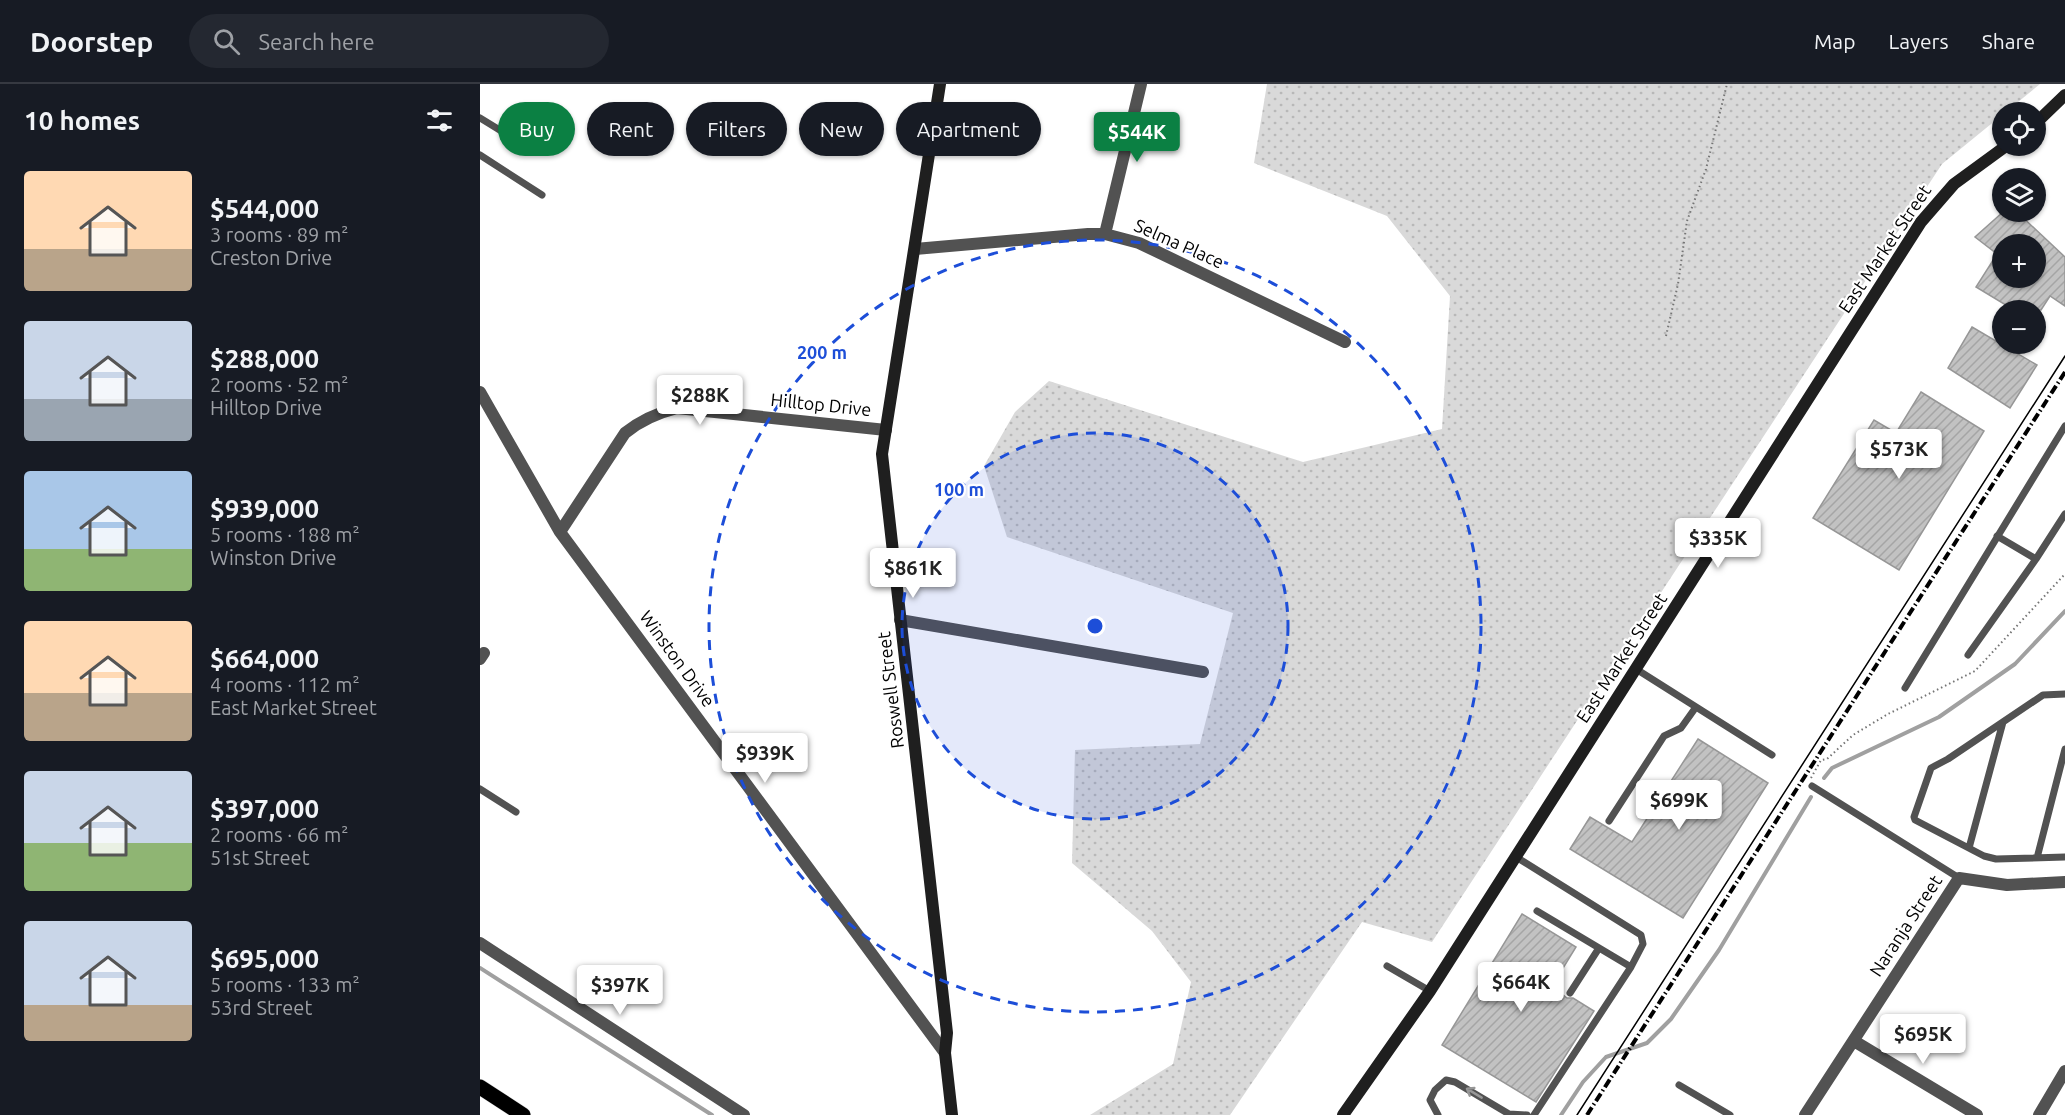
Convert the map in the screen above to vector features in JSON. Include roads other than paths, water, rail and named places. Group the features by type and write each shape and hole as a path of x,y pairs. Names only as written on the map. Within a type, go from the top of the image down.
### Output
{"main road":[{"name":"Roswell Street","path":"939,84 882,454 947,1033 945,1053 952,1115"},
{"path":"2046,113 2065,95"},
{"name":"East Market Street","path":"1343,1115 1430,991 1921,222 1954,184 1992,156"},
{"path":"480,1087 514,1112"}],"street":[{"path":"1105,234 1141,84"},
{"name":"Selma Place","path":"915,249 1105,234 1139,243 1345,342"},
{"name":"Winston Drive","path":"480,392 560,531 945,1053"},
{"name":"Hilltop Drive","path":"560,531 625,433 641,421 664,411 677,408 886,430"},
{"path":"900,620 1203,672"},
{"path":"1959,878 2007,885 2065,882"},
{"name":"Naranja Street","path":"1805,1115 1959,878"},
{"path":"480,943 744,1115"},
{"path":"1854,1041 1977,1115"},
{"path":"2039,1115 2065,1071"}],"lane":[{"path":"480,118 498,129"},
{"path":"480,155 542,195"},
{"path":"1905,688 2065,426"},
{"path":"1968,655 2065,514"},
{"path":"1997,536 2036,559"},
{"path":"1636,669 1772,755"},
{"path":"2065,694 2043,695 1931,768 1914,817 1915,820 1969,849 1996,859 2065,857"},
{"path":"1610,821 1664,736 1682,728 1696,707"},
{"path":"1969,849 2003,722"},
{"path":"2037,858 2065,749"},
{"path":"1812,786 1959,878"},
{"path":"480,789 516,812"},
{"path":"1516,857 1641,935 1643,944 1631,967 1534,1115"},
{"path":"1537,911 1631,967"},
{"path":"1570,993 1599,948"},
{"path":"1387,966 1430,991"},
{"path":"1438,1115 1430,1100 1435,1090 1446,1080 1455,1082 1509,1114 1527,1115"},
{"path":"1679,1085 1730,1115"}],"waterway":[{"path":"1824,778 1832,768 1939,717 2015,664 2065,611"},
{"path":"1561,1115 1583,1082 1606,1057 1647,1043 1671,1019 1719,950 1811,797"},
{"path":"480,968 712,1115"}],"tram line":[{"path":"1577,1115 2065,356"}],"railway":[{"path":"1587,1115 2065,372"}]}
